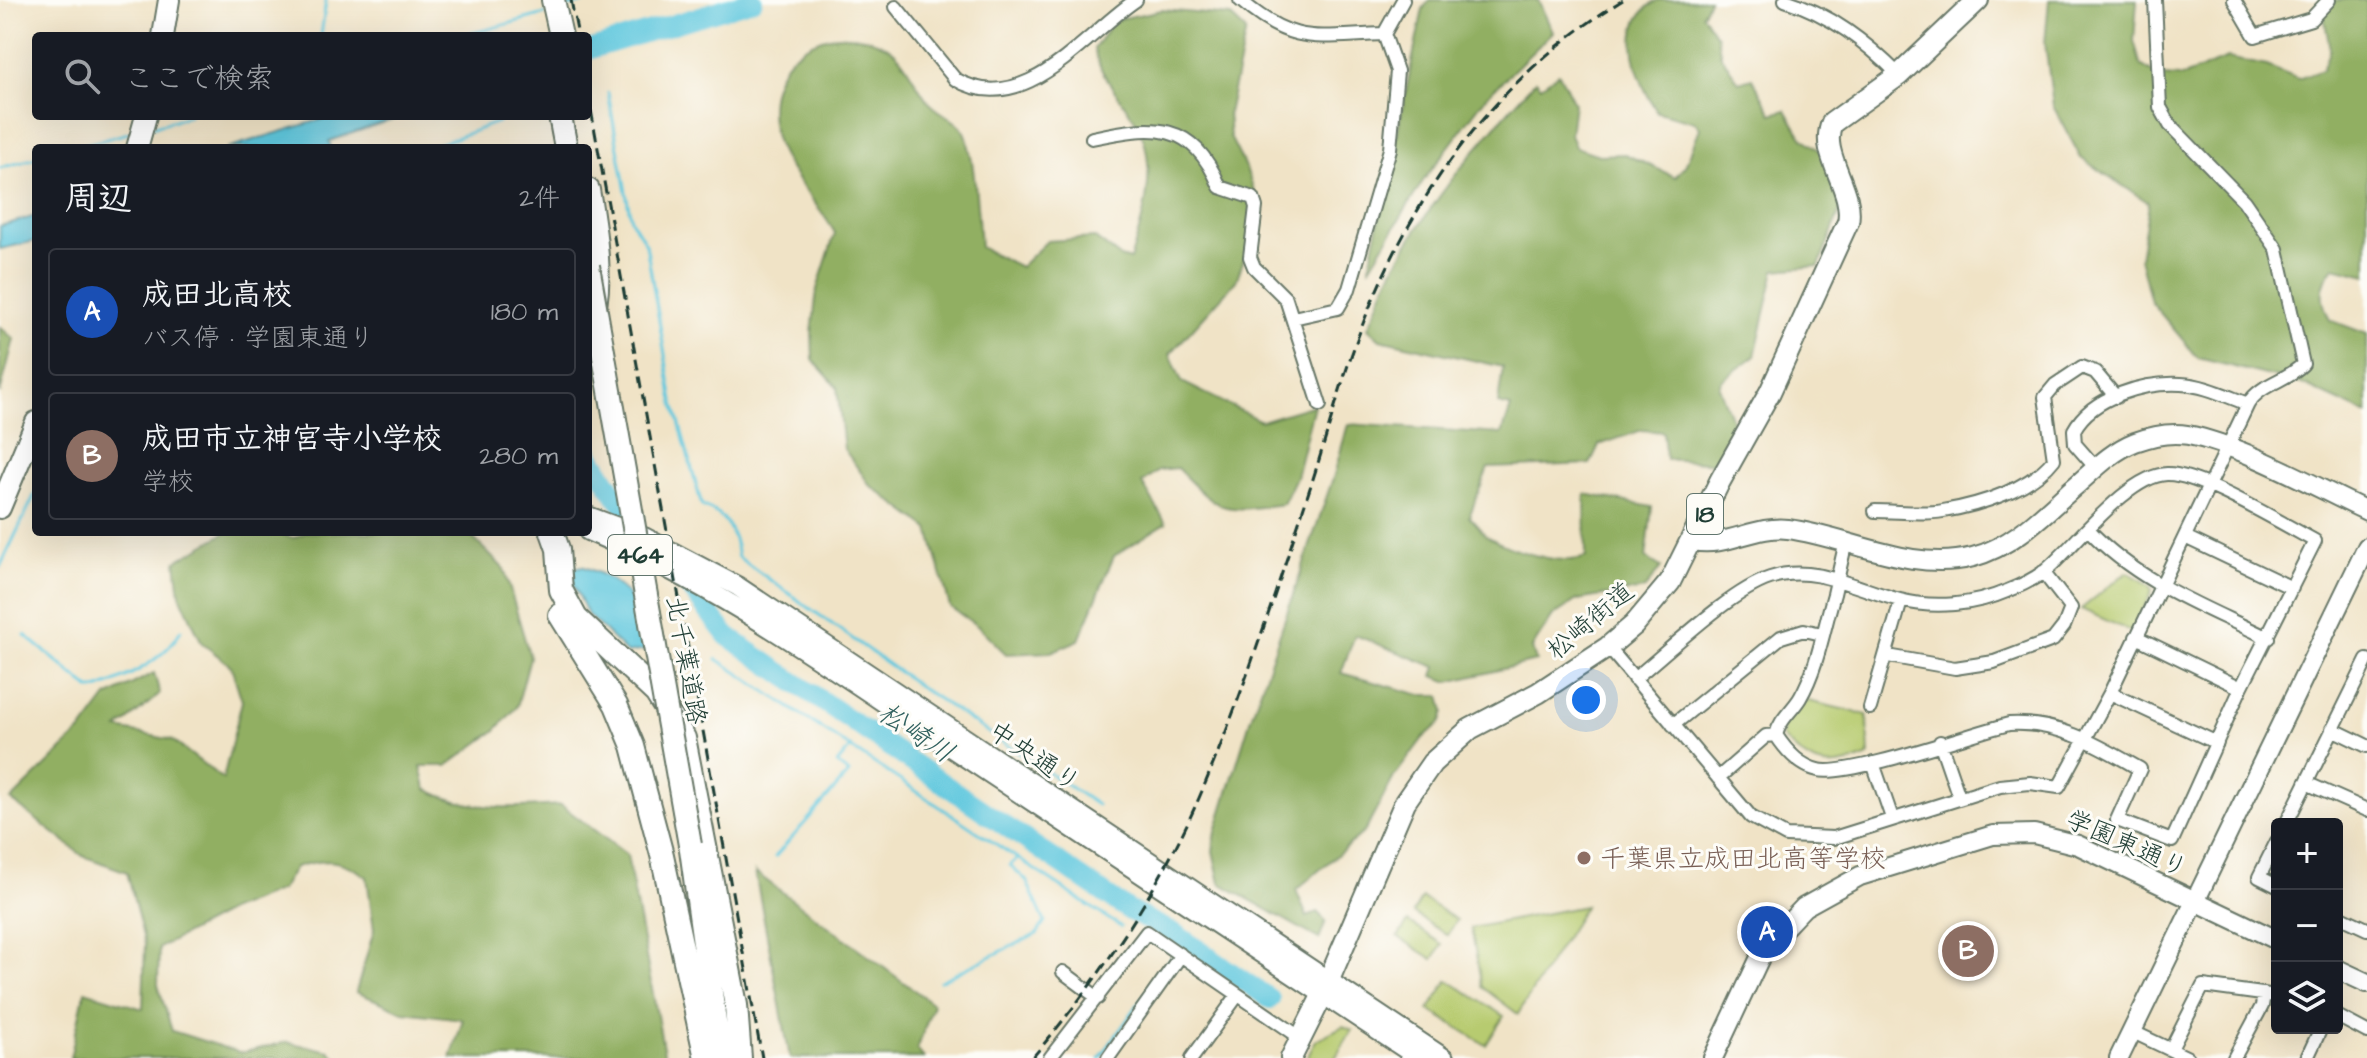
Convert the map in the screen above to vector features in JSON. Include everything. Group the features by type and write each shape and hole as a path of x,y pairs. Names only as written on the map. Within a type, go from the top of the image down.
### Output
{"highway":[{"path":"539,0 545,32"},
{"path":"553,0 560,32"},
{"path":"561,120 565,144"},
{"path":"576,120 580,144"},
{"path":"592,218 600,275 592,321"},
{"name":"北千葉道路","path":"592,287 698,846 695,875 720,1058"},
{"path":"544,536 544,561 552,596 565,625 616,705 633,746 662,855 706,1058"},
{"path":"553,536 558,549 561,590 576,618 656,693 674,717 684,738 698,846 736,1005 740,1058"},
{"name":"北千葉道路","path":"695,875 710,931 732,1058"}],"main road":[{"path":"164,32 169,0"},
{"name":"松崎街道","path":"1291,1058 1405,802 1432,763 1470,729 1538,693 1608,647 1634,625 1663,591 1693,541 1720,481 1770,392 1848,222 1849,202 1828,137 1832,123 1899,75 1978,0"},
{"path":"138,144 145,120"},
{"path":"0,508 32,432"}],"street":[{"path":"896,7 955,79 969,86 996,90 1017,87 1057,66 1098,28 1136,0"},
{"path":"1240,0 1272,26 1289,32 1306,36 1384,34"},
{"path":"1293,318 1338,308 1349,289 1390,149 1397,71 1384,34 1403,0"},
{"path":"1785,0 1825,16 1888,61 1899,75"},
{"path":"1608,647 1751,817 1786,836 1834,838 1959,797 2015,784 2059,787 2110,693 2248,404 2254,394 2295,373 2303,364 2277,249 2265,228 2170,125 2160,107 2155,0"},
{"path":"2234,0 2255,36 2311,19 2329,0"},
{"path":"1092,138 1154,128 1172,132 1200,152 1220,187 1253,198 1256,207 1250,257 1254,267 1286,299 1320,405"},
{"path":"1875,511 1942,512 2025,484 2045,470 2054,459 2045,397 2063,379 2082,367 2095,372 2116,397"},
{"path":"2096,468 2075,444 2074,430 2088,413 2116,397 2139,388 2181,384 2248,404"},
{"path":"1693,541 1710,544 1775,528 1846,541 1926,561 1973,557 2002,546 2115,451 2163,434 2187,435 2229,448 2367,511"},
{"path":"1634,679 1757,583 1788,574 1837,581 1901,601 1947,605 1983,600 2043,572 2149,478 2179,474 2315,541 2241,688 2172,841 2117,820 2140,769 2085,738 2034,722 2009,724 1851,769 1818,771 1795,756 1776,735"},
{"name":"中央通り","path":"592,523 644,537 1325,987 1444,1058"},
{"path":"2089,530 2115,556 2161,586 2268,638"},
{"path":"2185,537 2292,588"},
{"path":"1776,735 1778,725 1800,699 1822,634 1846,541"},
{"path":"2119,1058 2367,547"},
{"path":"1888,656 1930,665 1974,667 2053,640 2064,626 2071,608 2043,572"},
{"path":"1870,708 1888,656 1901,601"},
{"path":"1673,725 1781,637 1804,630 1822,634"},
{"path":"2136,637 2241,688"},
{"path":"2289,818 2332,729 2362,681 2367,660"},
{"path":"2110,693 2217,743"},
{"path":"2332,729 2367,746"},
{"path":"1718,778 1766,736 1776,735"},
{"path":"1940,742 1959,797"},
{"path":"1873,763 1892,818"},
{"path":"2306,783 2367,810"},
{"name":"学園東通り","path":"1713,1058 1750,975 1771,940 1816,898 1860,876 1983,838 2034,834 2078,845 2271,937"},
{"path":"2271,853 2259,877 2271,883"},
{"path":"2343,918 2367,929"},
{"path":"1050,1058 1147,932 1301,1038"},
{"path":"1108,1058 1181,955"},
{"path":"1063,972 1098,998"},
{"path":"2343,972 2367,983"},
{"path":"2171,1049 2203,986 2271,995"},
{"name":"中央通り","path":"1325,987 1419,1058"},
{"path":"2234,1058 2271,995"},
{"path":"1192,1058 1237,996"},
{"path":"2343,1019 2367,1032"},
{"path":"2131,1031 2188,1058"},
{"path":"2307,1058 2318,1034"}],"green space":[{"path":"1429,0 1538,0 1553,32 1486,97 1423,181 1369,269 1423,9"},
{"path":"1658,0 1709,0 1702,14 1717,37 1721,56 1739,82 1752,78 1772,114 1786,110 1802,137 1823,153 1841,208 1819,266 1775,270 1755,356 1721,381 1719,387 1737,433 1719,463 1666,459 1663,432 1642,430 1599,445 1590,464 1488,468 1469,517 1487,536 1536,556 1564,560 1586,557 1585,494 1652,507 1646,558 1661,567 1645,589 1577,600 1553,616 1532,648 1536,661 1449,682 1433,676 1436,667 1355,635 1341,673 1421,695 1440,695 1444,712 1441,722 1423,738 1394,777 1365,831 1296,890 1307,917 1317,912 1326,921 1319,939 1220,883 1213,851 1216,831 1249,724 1334,475 1348,424 1502,434 1511,407 1498,404 1503,367 1380,339 1368,328 1391,274 1426,216 1479,146 1536,80 1541,86 1559,73 1574,103 1570,135 1575,147 1599,155 1625,154 1675,177 1685,166 1700,128 1695,122 1657,112 1643,84 1634,52 1637,23 1645,10"},
{"path":"2049,0 2137,0 2134,41 2141,65 2158,76 2181,77 2228,58 2267,66 2298,79 2322,70 2330,49 2321,0 2367,0 2367,275 2334,267 2323,293 2330,320 2367,334 2367,414 2302,384 2198,358 2151,302 2140,258 2149,203 2081,158 2053,106 2045,43"},
{"path":"1162,10 1230,16 1246,31 1228,113 1230,137 1247,171 1261,212 1236,281 1170,354 1182,382 1261,421 1314,405 1296,477 1283,504 1247,508 1224,506 1204,494 1177,468 1159,470 1142,483 1166,523 1114,556 1079,640 1051,652 1006,654 980,628 950,607 929,529 870,485 844,449 837,387 813,360 812,333 817,289 835,233 791,170 777,143 771,103 776,81 787,63 802,49 821,39 842,36 865,38 888,47 905,64 928,101 957,123 966,136 975,184 980,247 1020,267 1047,241 1095,238 1120,257 1130,260 1148,186 1146,149 1140,131 1105,76 1094,49 1114,20"},
{"path":"0,327 14,339 0,394"},
{"path":"220,536 471,536 504,569 530,657 517,707 495,731 447,766 421,766 426,789 475,805 561,805 627,855 665,1058 451,1058 463,1019 404,1012 356,992 374,930 367,877 341,863 324,861 295,867 281,890 229,911 159,948 158,985 172,1031 241,1053 286,1042 330,1051 336,1058 70,1058 85,991 143,1009 145,944 127,872 83,856 11,800 83,729 107,697 154,673 160,694 118,729 172,740 223,779 242,701 231,666 202,643 180,595 176,561"},
{"path":"2127,572 2150,585 2152,591 2132,632 2081,609"},
{"path":"1804,700 1867,715 1869,756 1831,766 1802,755 1782,737 1783,727"},
{"path":"755,872 933,1004 917,1050 924,1058 790,1058"},
{"path":"1422,898 1457,920 1447,935 1413,913"},
{"path":"1585,906 1518,1014 1482,987 1471,928"},
{"path":"1408,922 1442,944 1433,959 1398,937"},
{"path":"1448,980 1504,1016 1486,1045 1429,1010"},
{"path":"1343,1026 1352,1030 1335,1058 1307,1058 1316,1040"}],"water":[{"path":"320,120 391,120 329,141 330,144 240,144"},
{"path":"32,217 32,242 0,249 0,226"},
{"path":"582,566 611,580 629,596 639,619 646,650 627,653 588,615 570,577 573,568"}],"waterway":[{"path":"322,32 326,0"},
{"path":"564,8 595,0"},
{"path":"592,49 753,0"},
{"path":"477,32 545,14"},
{"path":"608,93 631,220 646,244 672,396 702,506 718,514 728,525 738,557 920,687 1097,805"},
{"path":"151,127 175,120"},
{"path":"439,144 498,122"},
{"path":"87,144 132,132"},
{"path":"0,168 32,159"},
{"name":"松崎川","path":"592,457 617,498 635,518"},
{"path":"0,567 32,500"},
{"name":"松崎川","path":"677,571 727,636 1130,911 1176,934 1270,999"},
{"path":"25,635 90,689 97,689 156,659 181,630"},
{"path":"717,659 1121,927"},
{"path":"775,857 849,773 837,764 851,747"},
{"path":"940,981 1037,934 1045,922 1026,880 1010,865 1018,858"},
{"path":"1100,1058 1171,958"}],"railway":[{"path":"571,0 577,32"},
{"path":"1032,1058 1125,934 1165,868 1199,798 1258,644 1359,334 1404,234 1462,144 1497,103 1577,31 1623,0"},
{"path":"592,115 762,1058"}],"place":[{"name":"千葉県立成田北高等学校","path":"1584,858"},
{"name":"成田北高校","path":"1767,932"},
{"name":"成田市立神宮寺小学校","path":"1968,951"}]}
